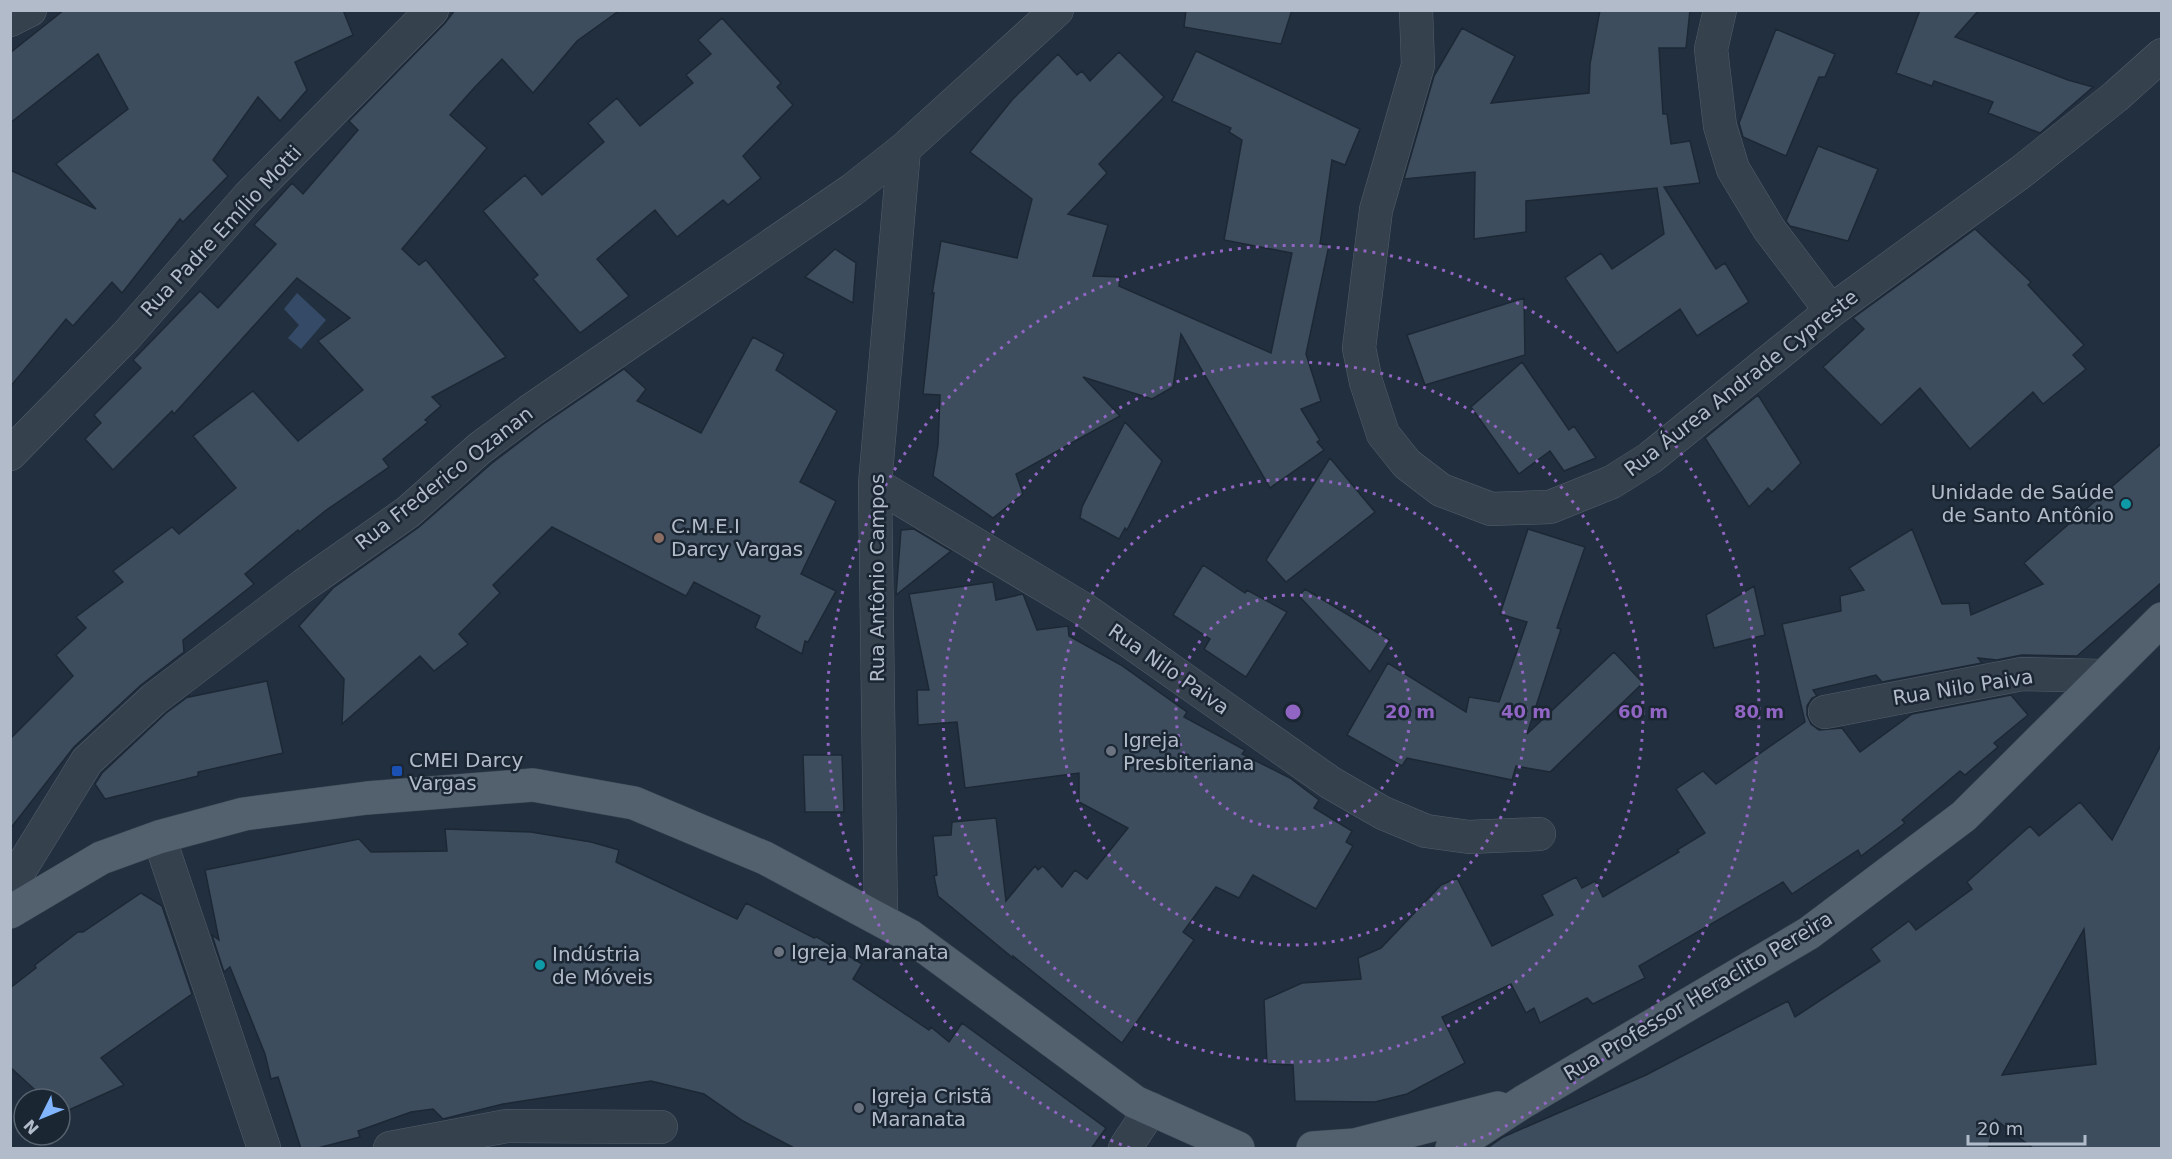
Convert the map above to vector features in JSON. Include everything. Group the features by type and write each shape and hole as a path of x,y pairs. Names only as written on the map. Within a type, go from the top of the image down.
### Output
{"main road":[{"name":"Rua Professor Heraclito Pereira","path":"1523,1101 1809,933 1964,816 2102,676 2162,619"},
{"path":"2102,676 2162,653"},
{"path":"10,912 101,858 159,837 244,814 367,798 533,784 634,803 765,858 910,936 1135,1102 1238,1149"},
{"path":"1313,1149 1355,1145 1523,1101"},
{"path":"1452,1149 1523,1101"}],"street":[{"path":"10,20 30,10"},
{"name":"Rua Padre Emílio Motti","path":"10,454 126,336 249,196 432,10"},
{"name":"Rua Frederico Ozanan","path":"10,886 87,761 154,699 304,585 408,512 480,448 531,410 852,190 904,149 1057,10"},
{"name":"Rua Áurea Andrade Cypreste","path":"1416,10 1418,65 1376,210 1359,348 1371,400 1383,434 1407,464 1441,490 1491,509 1550,507 1612,482 1650,458 1831,311 2021,172 2115,97 2162,55"},
{"path":"1720,10 1711,49 1720,126 1733,169 1768,229 1831,311"},
{"name":"Rua Antônio Campos","path":"881,920 875,484 904,149"},
{"name":"Rua Nilo Paiva","path":"875,484 1085,610 1331,783 1383,813 1426,831 1437,833 1469,837 1539,834"},
{"name":"Rua Nilo Paiva","path":"1825,712 2022,674 2102,676"},
{"path":"159,837 264,1149"},
{"path":"1125,1149 1150,1109"},
{"path":"390,1149 507,1126 661,1127"}],"water":[{"path":"297,293 326,320 301,349 288,338 299,325 284,309"}],"building":[{"path":"64,10 343,10 353,35 295,62 307,90 280,121 258,97 213,160 228,176 183,222 180,219 122,293 112,282 73,326 66,319 10,387 10,170 96,209 56,164 128,109 98,54 10,123 10,53"},
{"path":"455,10 620,10 577,41 533,93 502,59 474,88 450,115 487,148 402,249 419,265 426,260 506,357 432,397 441,406 425,420 428,422 383,459 389,467 325,511 299,532 298,530 245,574 254,584 183,640 184,652 141,685 74,747 10,829 10,739 73,676 56,655 86,628 76,617 123,582 113,571 172,527 179,534 236,488 193,436 253,391 298,441 363,390 318,341 350,318 297,278 174,414 172,411 113,470 85,439 101,423 94,415 141,368 133,360 200,291 218,308 276,244 254,225 292,183 303,194 358,130 349,121"},
{"path":"1186,10 1292,10 1281,44 1184,27"},
{"path":"1600,10 1690,10 1686,48 1659,48 1663,114 1667,114 1671,144 1690,141 1700,183 1664,187 1716,269 1725,263 1749,302 1697,336 1680,309 1617,353 1565,278 1601,253 1612,269 1664,234 1657,188 1526,201 1526,232 1474,239 1475,172 1404,179 1434,76 1462,28 1515,56 1491,103 1589,93 1590,64"},
{"path":"1920,10 1979,10 1955,37 2068,80 2093,87 2040,133 1988,113 1993,102 1934,81 1932,86 1896,73"},
{"path":"722,18 781,83 777,87 793,105 743,156 761,178 728,205 723,200 677,237 655,210 597,259 629,296 580,333 533,279 538,275 483,211 525,175 542,195 604,142 588,123 617,98 640,126 693,83 686,75 711,54 698,40"},
{"path":"1776,29 1835,54 1825,77 1819,77 1786,156 1743,137 1739,123"},
{"path":"1196,51 1360,129 1345,165 1332,160 1320,244 1329,245 1306,354 1321,401 1301,409 1320,440 1317,442 1324,450 1270,488 1181,334 1173,387 1152,399 1083,377 1120,416 1016,474 1023,494 993,518 933,476 938,445 940,395 923,394 934,293 932,294 941,241 1017,258 1032,199 970,152 1012,100 1058,54 1077,75 1082,71 1090,81 1119,52 1164,97 1099,164 1107,173 1068,214 1108,225 1093,276 1120,277 1119,286 1271,353 1292,253 1224,240 1242,140 1229,132 1231,128 1172,101"},
{"path":"1818,146 1878,169 1848,241 1790,226 1786,221"},
{"path":"1975,229 2031,282 2028,285 2084,345 2073,355 2086,369 2043,404 2033,392 1970,449 1920,388 1881,425 1823,367 1864,329 1853,318"},
{"path":"835,249 856,263 853,303 805,277"},
{"path":"1524,298 1525,355 1425,385 1407,335"},
{"path":"753,337 784,354 776,370 837,411 800,482 836,501 801,574 836,591 808,642 805,641 802,654 755,628 760,616 694,582 686,596 552,527 493,585 500,593 459,634 468,644 434,671 420,656 342,724 344,679 299,626 333,588 419,527 492,463 542,425 624,369 646,389 637,401 701,433"},
{"path":"1522,362 1569,430 1574,426 1596,458 1564,471 1550,451 1519,474 1471,407"},
{"path":"1758,395 1801,463 1772,492 1768,488 1749,507 1705,438"},
{"path":"1125,422 1162,461 1127,530 1125,528 1119,539 1080,518 1082,507"},
{"path":"2162,443 2162,582 2077,656 2022,655 1997,660 1978,658 1982,663 1882,682 1876,675 1813,690 1817,696 1812,698 1807,706 1807,715 1811,724 1819,730 1842,728 1860,752 1912,714 2011,695 2028,715 1994,743 1998,747 1965,775 1960,771 1902,820 1905,823 1861,856 1858,850 1792,894 1783,882 1639,966 1645,978 1593,1004 1587,998 1540,1023 1534,1008 1526,1013 1511,984 1442,1017 1465,1063 1407,1094 1375,1102 1295,1101 1293,1065 1267,1064 1264,1000 1302,983 1361,979 1358,958 1381,948 1441,885 1457,878 1492,946 1553,915 1542,895 1576,877 1582,888 1595,881 1603,897 1679,852 1677,850 1705,833 1676,789 1703,771 1716,784 1805,722 1782,624 1841,611 1840,596 1864,590 1849,568 1912,529 1942,604 1969,603 1971,615 2043,584 2024,563"},
{"path":"1330,458 1375,512 1286,582 1266,560"},
{"path":"914,529 951,551 896,595 901,530"},
{"path":"1528,529 1585,547 1557,628 1561,629 1527,734 1614,652 1643,683 1550,772 1516,766 1512,780 1407,758 1402,766 1347,735 1388,663 1466,712 1469,697 1499,702 1527,622 1500,614"},
{"path":"1203,565 1245,593 1247,590 1287,612 1246,677 1204,649 1210,639 1173,615"},
{"path":"993,582 996,600 1023,594 1037,630 1068,626 1069,636 1121,665 1187,712 1184,717 1245,750 1242,754 1290,778 1319,800 1314,808 1352,831 1346,842 1353,846 1316,909 1253,875 1239,898 1216,887 1183,932 1194,940 1122,1043 938,896 934,876 937,875 933,836 951,835 952,822 996,818 1006,901 1035,866 1038,870 1043,866 1062,887 1075,870 1087,879 1128,828 1079,802 1079,773 965,788 957,722 918,725 917,690 929,690 909,594"},
{"path":"1754,586 1765,635 1714,648 1706,615"},
{"path":"1305,589 1390,640 1370,672 1299,596"},
{"path":"267,681 283,753 198,772 198,776 105,799 95,784 102,773 166,713 189,696"},
{"path":"2162,743 2162,1149 2034,1149 1995,1119 1988,1149 1486,1149 1503,1137 1646,1075 1788,1001 1795,1017 1880,961 1871,949 1909,921 1916,930 1972,889 1967,882 2030,826 2039,836 2080,802 2112,840","holes":["2084,929 2096,1064 2002,1075"]},
{"path":"803,755 842,755 844,812 805,812"},
{"path":"445,829 531,832 591,842 619,850 616,862 737,919 746,903 814,938 817,937 862,964 853,979 929,1030 931,1027 949,1042 962,1023 1106,1128 1091,1149 796,1149 743,1121 704,1094 651,1081 503,1104 443,1119 433,1109 411,1112 358,1131 360,1137 314,1149 301,1149 278,1077 271,1079 265,1054 230,967 224,972 212,935 219,940 205,870 359,839 371,852 447,851"},
{"path":"141,893 162,906 192,994 101,1058 124,1085 72,1109 72,1087 32,1087 10,1067 10,988 36,968 35,965 78,932 83,932"}],"place":[{"name":"Unidade de Saúde de Santo Antônio","path":"2126,504"},
{"name":"C.M.E.I Darcy Vargas","path":"659,538"},
{"name":"Igreja Presbiteriana","path":"1111,751"},
{"name":"CMEI Darcy Vargas","path":"397,771"},
{"name":"Igreja Maranata","path":"779,952"},
{"name":"Indústria de Móveis","path":"540,965"},
{"name":"Igreja Cristã Maranata","path":"859,1108"}]}
